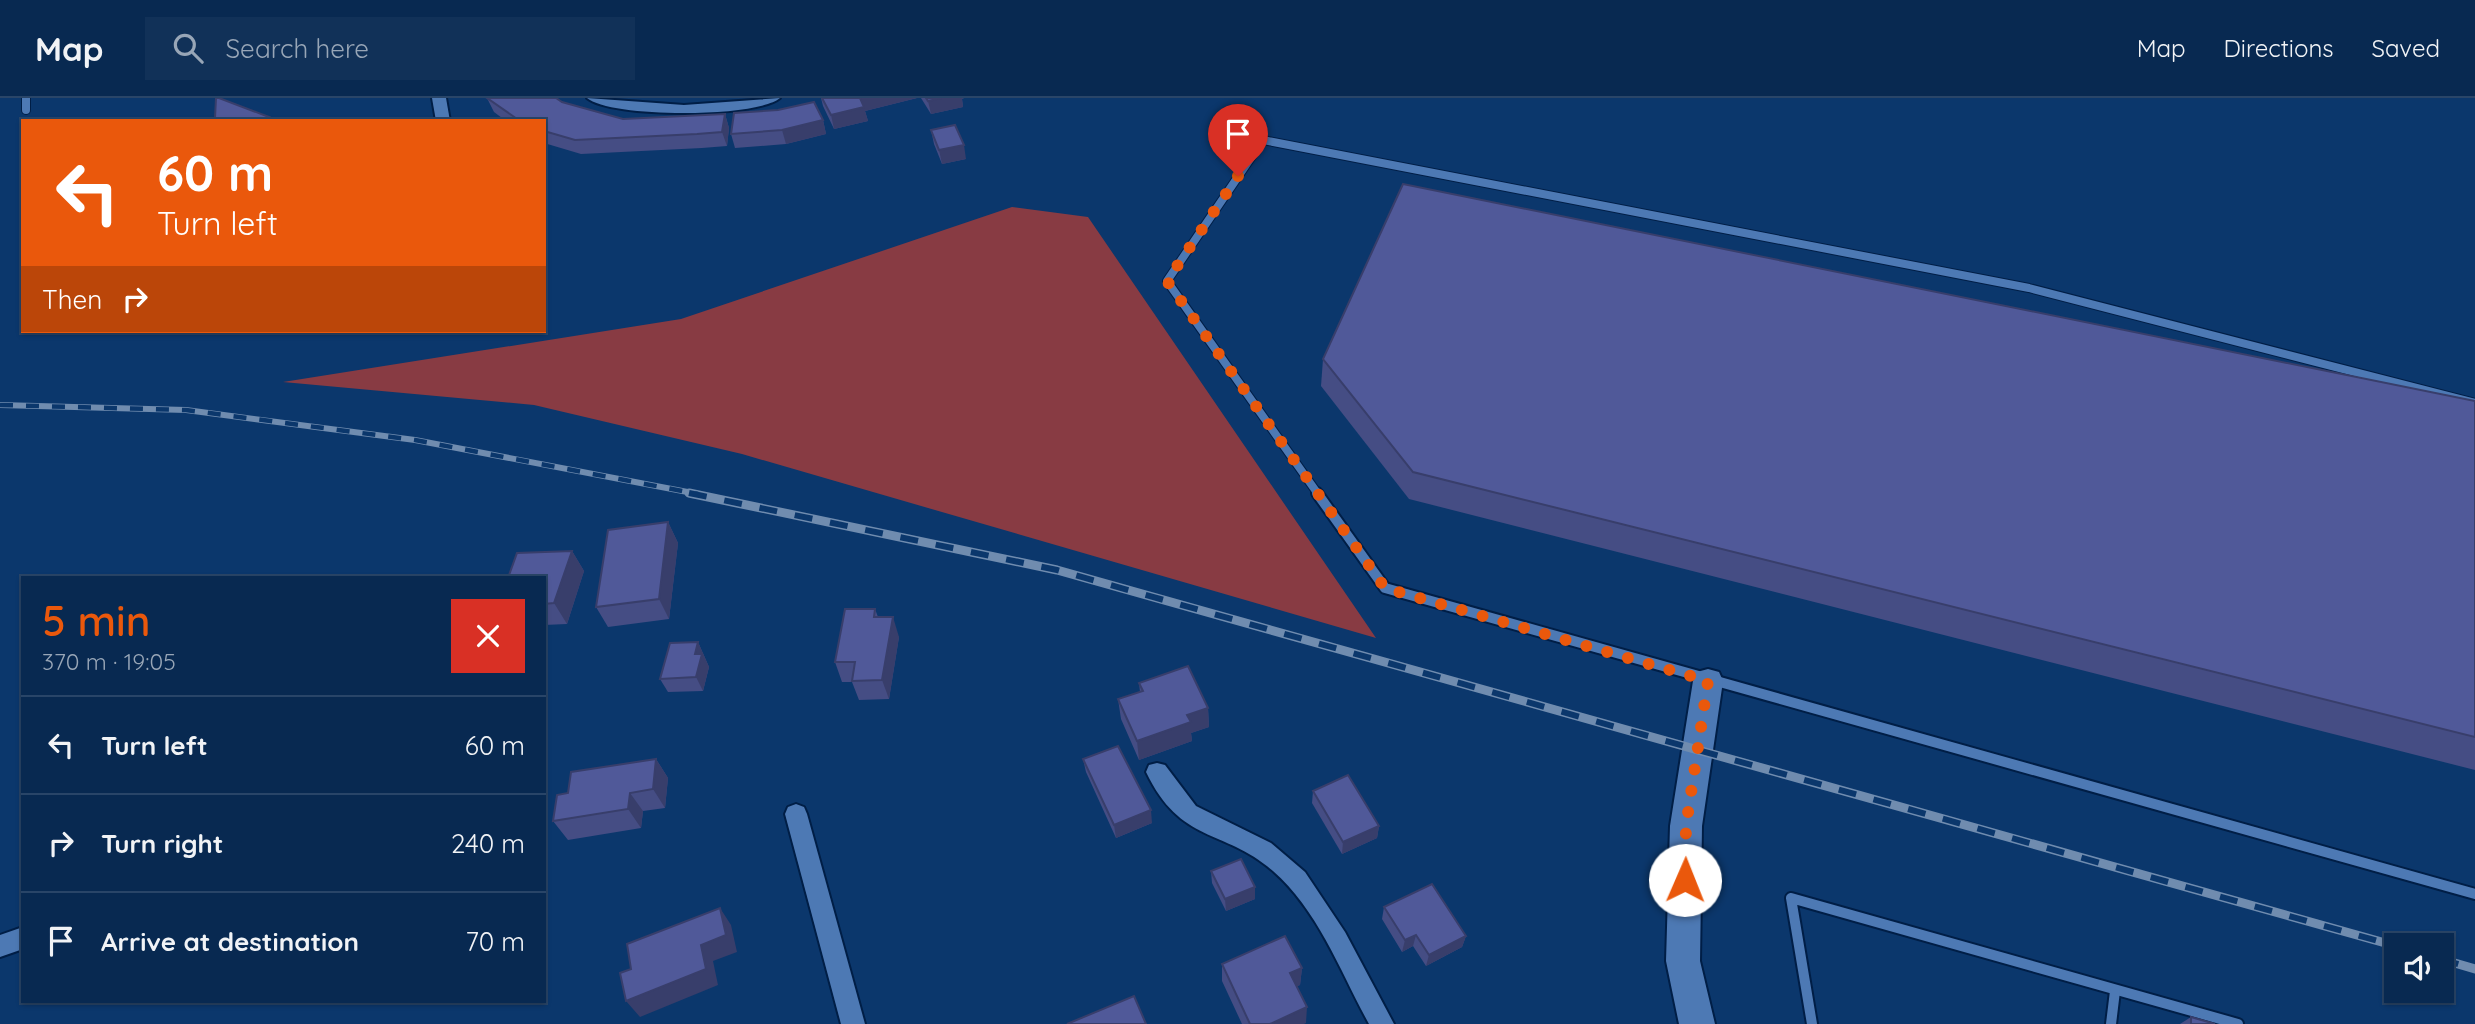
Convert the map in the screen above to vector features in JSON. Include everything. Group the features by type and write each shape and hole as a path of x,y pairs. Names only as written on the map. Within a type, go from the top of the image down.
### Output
{"street":[{"path":"439,98 443,119"},
{"path":"594,98 633,107 691,109 742,106 773,98"},
{"path":"1697,1024 1683,961 1686,826 1708,681"},
{"path":"1157,772 1171,796 1192,817 1256,847 1284,865 1315,905 1382,1024"},
{"path":"796,814 853,1024"},
{"path":"0,946 21,939"}],"lane":[{"path":"26,98 26,110"},
{"path":"2475,402 2029,288 1263,140 1167,281 1385,588 1708,681 2475,894"},
{"path":"1812,1024 1791,898 2238,1024"},
{"path":"2111,1024 2115,991"}],"shaded area":[{"path":"1012,207 1088,217 1376,638 742,454 534,405 283,382 681,319"}],"building":[{"path":"216,98 269,117 266,119 215,118"},
{"path":"487,98 556,98 623,119 725,114 722,132 575,140 546,132 546,119 517,119"},
{"path":"822,98 860,98 864,107 831,115"},
{"path":"814,102 823,120 782,130 731,134 734,113 778,110"},
{"path":"955,125 964,145 939,150 931,130"},
{"path":"1403,184 2475,401 2475,737 1413,472 1323,359"},
{"path":"668,522 659,599 596,607 608,530"},
{"path":"572,551 554,603 546,604 546,576 509,576 517,553"},
{"path":"845,609 875,609 874,617 893,617 882,680 852,681 855,662 835,662"},
{"path":"698,642 695,654 702,654 696,677 660,679 670,643"},
{"path":"1188,666 1208,708 1187,715 1191,722 1137,741 1118,699 1143,691 1139,683"},
{"path":"1118,746 1151,810 1114,825 1083,759"},
{"path":"656,759 653,789 630,793 628,809 553,821 557,795 568,793 571,772"},
{"path":"1348,775 1379,826 1343,842 1313,791"},
{"path":"1241,859 1255,887 1225,899 1211,871"},
{"path":"1432,884 1466,936 1429,955 1416,935 1405,940 1384,907"},
{"path":"720,908 726,935 701,945 706,969 626,1001 620,973 631,969 627,944"},
{"path":"1285,936 1302,968 1290,973 1307,1007 1270,1024 1250,1024 1222,964"},
{"path":"1134,996 1146,1024 1067,1024"},
{"path":"2191,1017 2215,1024 2191,1024"}],"railway":[{"path":"0,405 186,410 415,440 698,494"},
{"path":"689,493 1057,570 2384,943"},
{"path":"2454,963 2475,969"}],"route":[{"path":"1238,176 1167,281 1385,588 1708,681 1686,826 1685,880"}]}
